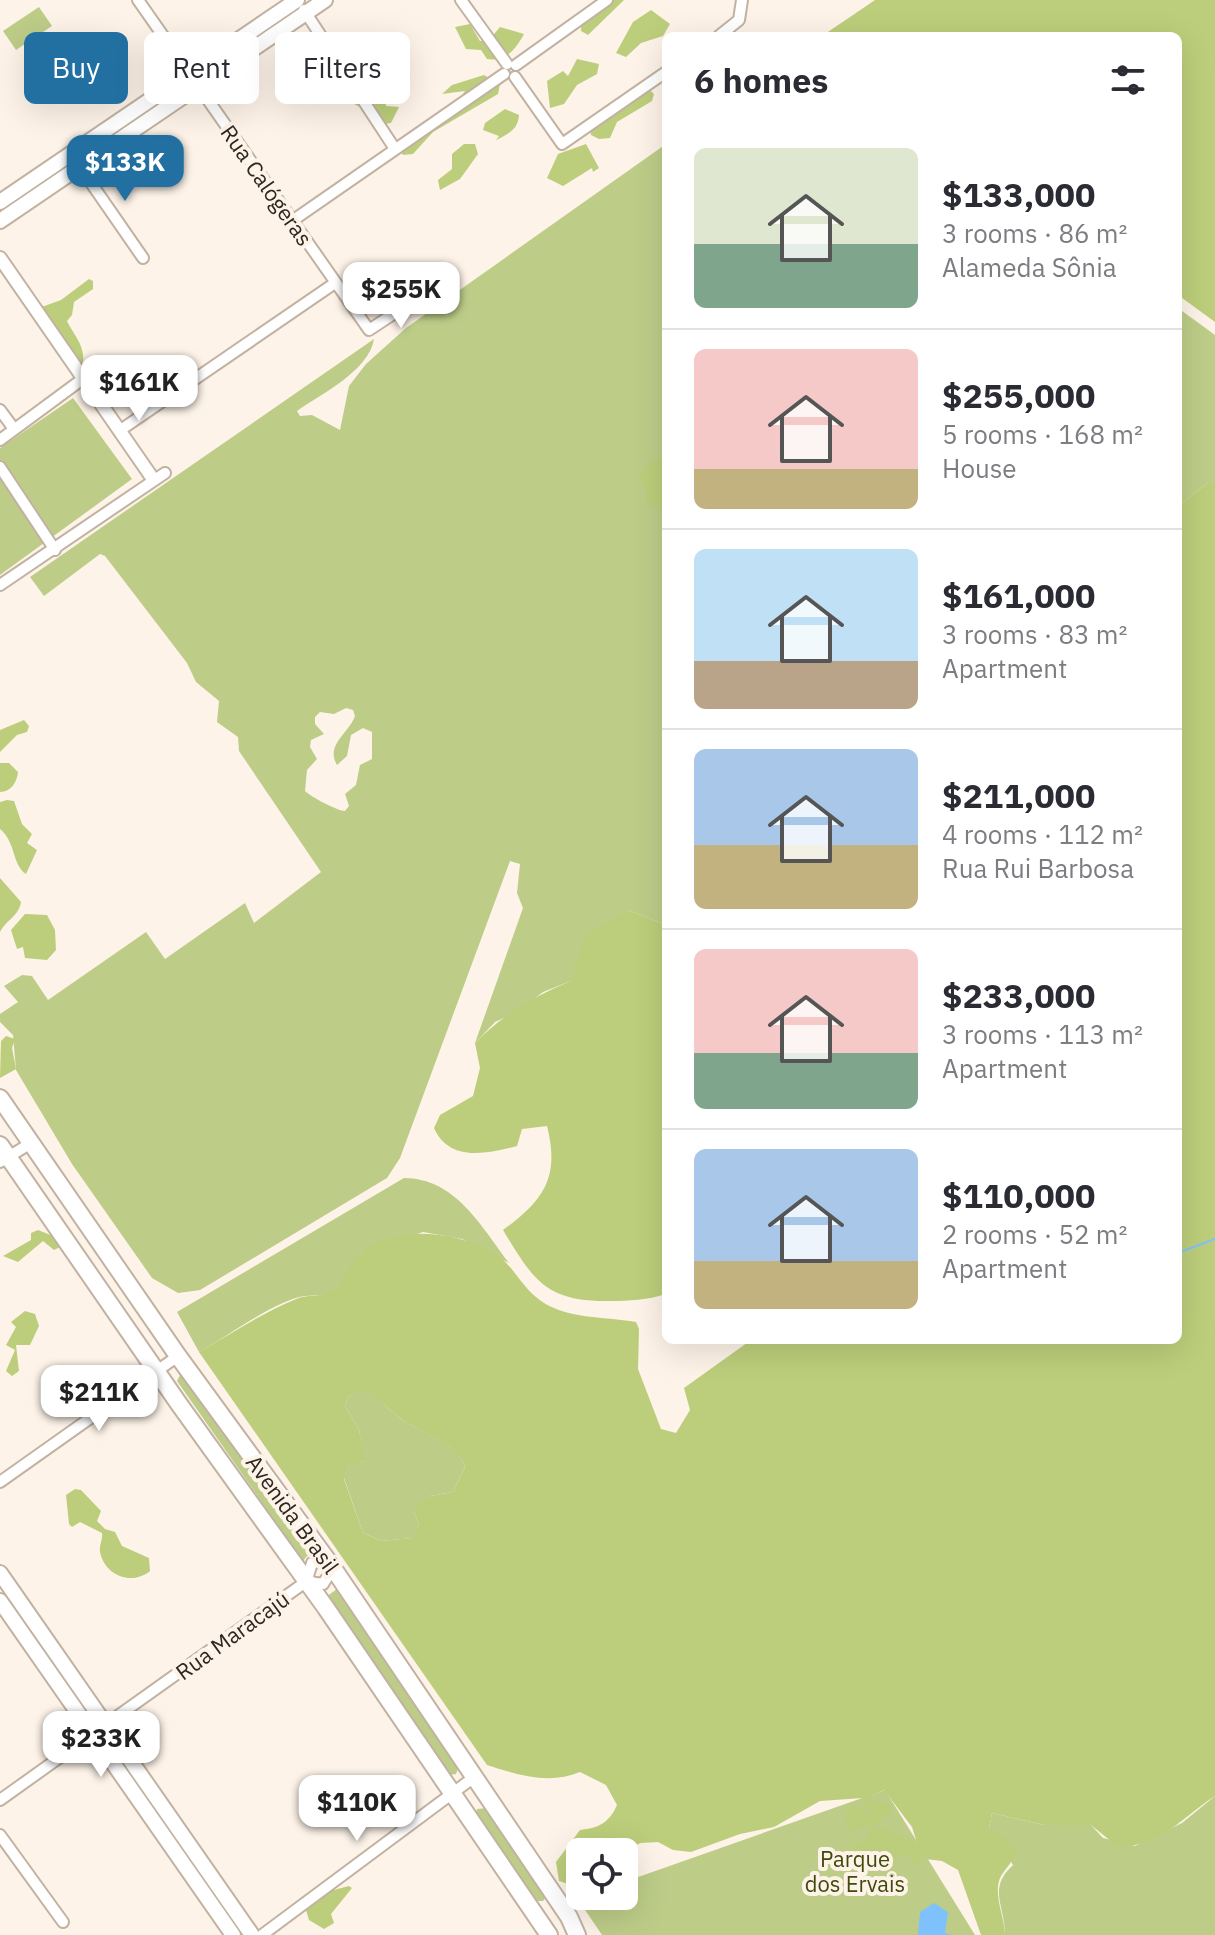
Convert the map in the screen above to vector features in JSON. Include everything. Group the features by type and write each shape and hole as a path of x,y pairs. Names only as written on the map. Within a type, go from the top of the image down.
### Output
{"main road":[{"path":"259,34 300,5 325,0"},
{"path":"0,202 155,104"},
{"path":"0,221 80,167 162,104"},
{"name":"Avenida Brasil","path":"0,1098 178,1356 330,1564 577,1935"},
{"name":"Avenida Brasil","path":"3,1155 307,1581 549,1935"},
{"path":"1,1576 252,1935"},
{"path":"0,1601 233,1935"},
{"path":"192,1875 204,1866"},
{"path":"532,1910 554,1897"}],"street":[{"name":"Rua Calógeras","path":"138,0 160,32"},
{"path":"461,0 562,144 662,75"},
{"path":"292,221 607,0"},
{"path":"725,32 743,15 742,0"},
{"path":"300,5 395,149"},
{"name":"Rua Calógeras","path":"210,104 369,330 413,301"},
{"path":"80,167 143,258"},
{"path":"0,258 84,378 159,476 0,585"},
{"path":"122,429 335,283"},
{"path":"0,440 84,378"},
{"path":"0,410 14,429"},
{"path":"0,467 55,550"},
{"path":"3,1155 31,1143"},
{"path":"0,1482 178,1356"},
{"path":"312,1563 330,1564 323,1584 307,1581 307,1570 312,1563"},
{"name":"Rua Maracajú","path":"0,1800 307,1581"},
{"path":"262,1935 473,1778"},
{"path":"0,1835 63,1922"}],"green space":[{"path":"599,0 624,0 588,35 581,31 582,17"},
{"path":"875,0 1215,0 1215,322 1182,298 1182,32 828,32"},
{"path":"39,7 52,26 43,32 24,32 24,45 16,50 3,31"},
{"path":"651,10 670,24 662,36 641,43 626,57 616,53 633,22"},
{"path":"470,24 480,41 490,39 500,27 524,34 510,53 487,59 481,50 466,49 455,27"},
{"path":"577,59 599,64 597,74 577,85 564,104 550,108 547,81 563,71 568,76"},
{"path":"484,75 500,84 498,94 433,132 413,154 403,155 399,149 401,139 445,113 465,91 442,94 452,85"},
{"path":"649,89 654,94 652,101 617,122 610,138 599,139 591,135 590,128"},
{"path":"374,104 399,107 391,123 385,124 377,118"},
{"path":"505,109 519,115 517,124 512,131 496,140 499,136 483,130 485,123"},
{"path":"464,144 475,144 478,154 460,179 440,190 438,180 452,169 452,154"},
{"path":"586,144 599,168 593,172 592,168 563,186 547,178 558,154"},
{"path":"662,147 662,923 628,910 571,981 543,992 519,1011 495,1022 475,1043 523,908 517,893 520,864 510,861 400,1158 387,1178 200,1290 178,1293 152,1278 72,1164 16,1070 13,1035 0,1022 0,1014 18,1002 4,986 22,975 32,976 48,1000 146,932 165,959 245,903 254,923 321,872 239,751 238,737 217,722 219,701 196,682 187,663 105,556 100,554 44,596 30,577 374,339 370,351 354,371 297,411 300,416 312,415 340,430 349,386 366,364 406,328","holes":["346,708 353,710 355,716 336,745 334,758 337,765 347,756 351,735 363,728 372,732 372,759 360,765 356,785 345,794 349,806 345,811 305,791 307,770 317,759 310,747 311,740 324,734 315,724 315,717 320,712 334,714"]},
{"path":"89,279 93,281 93,289 74,302 72,315 67,321 82,350 83,362 75,364 56,353 39,308 61,300"},
{"path":"1182,311 1215,335 1215,483 1208,483 1182,503"},
{"path":"73,398 132,479 0,575 0,448"},
{"path":"662,460 662,511 645,503 646,489 639,477 646,465"},
{"path":"1208,483 1215,483 1215,1796 1159,1836 1147,1842 1118,1847 1091,1825 1044,1825 992,1813 989,1829 1004,1836 1016,1848 999,1882 998,1897 1005,1935 981,1935 958,1870 942,1861 925,1859 919,1847 922,1865 915,1864 906,1854 896,1857 894,1864 887,1857 877,1862 868,1858 849,1868 844,1865 853,1844 866,1841 869,1829 881,1827 917,1843 912,1827 884,1790 865,1798 890,1805 891,1816 884,1817 878,1825 859,1828 855,1833 845,1828 847,1807 861,1806 865,1814 875,1813 865,1809 863,1798 820,1801 774,1827 740,1834 691,1852 673,1850 658,1842 638,1844 638,1838 574,1838 580,1830 603,1824 611,1816 617,1805 606,1785 580,1772 545,1778 487,1765 199,1352 283,1305 331,1291 357,1257 374,1244 406,1235 442,1235 475,1244 497,1255 536,1297 558,1310 636,1322 639,1329 638,1369 661,1429 676,1433 690,1410 684,1388 745,1344 1182,1344 1182,503","holes":["367,1389 408,1424 446,1444 461,1458 465,1467 453,1492 430,1496 418,1503 414,1512 419,1525 412,1538 381,1541 363,1533 344,1479 349,1464 365,1461 359,1430 345,1406 348,1397"]},
{"path":"24,720 29,726 27,732 17,735 0,752 0,730"},
{"path":"0,763 9,763 18,772 13,786 0,792"},
{"path":"14,801 22,824 32,834 27,843 37,850 26,874 18,865 9,840 0,829 0,802"},
{"path":"0,878 21,902 18,911 0,932"},
{"path":"628,910 662,923 662,1295 652,1298 588,1300 556,1292 534,1275 503,1230 529,1208 545,1186 551,1160 547,1126 522,1129 517,1146 481,1153 459,1151 449,1146 434,1128 440,1115 473,1096 480,1068 475,1043 520,1007 571,981 586,935"},
{"path":"25,914 47,915 55,930 56,950 47,960 25,958 23,947 17,949 11,930"},
{"path":"6,1036 15,1039 12,1048 16,1069 0,1078 1,1041"},
{"path":"404,1178 422,1180 452,1195 477,1220 509,1263 462,1239 423,1232 361,1253 343,1281 331,1292 286,1302 199,1352 177,1312"},
{"path":"38,1230 53,1236 60,1247 54,1250 43,1241 18,1262 3,1256 31,1240 31,1233"},
{"path":"25,1311 35,1314 39,1326 30,1345 16,1345 19,1371 12,1376 6,1371 15,1350 6,1345 16,1327 11,1322"},
{"path":"181,1373 316,1554 307,1556 303,1561 177,1381"},
{"path":"367,1388 408,1424 454,1450 465,1467 453,1492 430,1496 414,1512 419,1525 413,1538 381,1541 363,1533 344,1478 349,1463 364,1461 359,1430 345,1406 348,1397"},
{"path":"75,1489 81,1490 101,1511 97,1521 105,1529 115,1532 122,1546 149,1558 150,1571 128,1578 113,1573 107,1567 100,1552 102,1533 80,1522 72,1527 69,1524 66,1495"},
{"path":"337,1589 459,1766 456,1774 449,1775 326,1597"},
{"name":"Parque dos Ervais","path":"885,1790 975,1935 602,1935 585,1910 638,1910 638,1877"},
{"path":"1215,1796 1215,1935 1005,1935 999,1890 1005,1874 1013,1865 989,1829 992,1813 1044,1825 1091,1825 1103,1838 1135,1846 1182,1823"},
{"path":"487,1808 546,1897 543,1901 533,1901 475,1817 477,1809"},
{"path":"566,1849 566,1883 559,1881 556,1862"},
{"path":"349,1886 352,1888 331,1914 334,1923 324,1929 309,1920 306,1910 320,1900 322,1893"}],"water":[{"path":"934,1903 948,1912 945,1933 952,1935 918,1935 920,1912"}],"waterway":[{"path":"1182,1251 1215,1239"}]}
